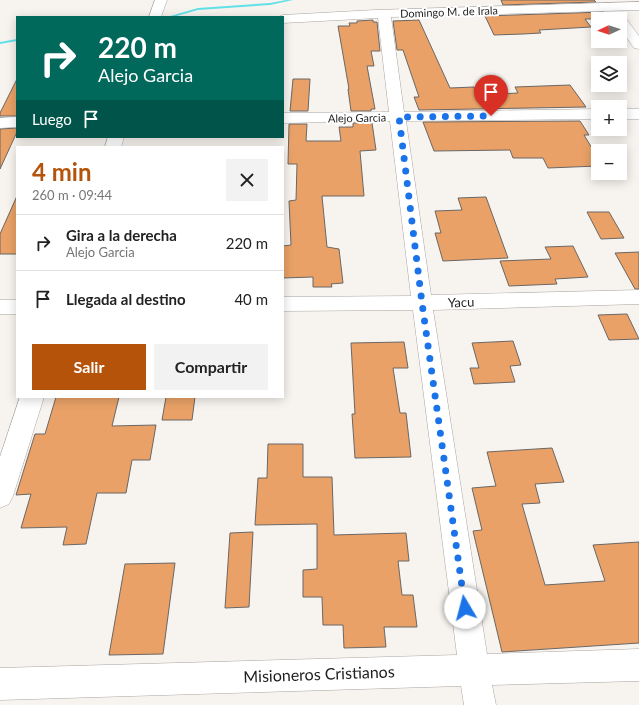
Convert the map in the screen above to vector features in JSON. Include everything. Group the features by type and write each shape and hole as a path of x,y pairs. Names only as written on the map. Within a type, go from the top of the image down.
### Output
{"street":[{"path":"156,16 161,0"},
{"path":"609,3 615,12"},
{"name":"Domingo M. de Irala","path":"284,19 609,3 639,6"},
{"path":"384,14 399,117 422,303 480,705"},
{"path":"627,29 639,45"},
{"name":"Alejo Garcia","path":"284,118 591,114"},
{"path":"627,114 639,114"},
{"path":"0,123 16,122"},
{"name":"Yacu","path":"284,304 422,303 639,297"},
{"path":"0,307 16,307"},
{"path":"0,496 32,398"},
{"name":"Misioneros Cristianos","path":"0,684 639,665"}],"building":[{"path":"501,0 594,0 596,2 503,5"},
{"path":"591,12 591,19 585,19 591,27 539,30 541,33 494,35 485,16"},
{"path":"373,20 373,22 377,22 380,51 371,51 374,66 367,66 375,109 371,109 371,111 351,111 349,89 338,26 350,26 349,23"},
{"path":"419,20 450,88 474,87 478,95 518,93 515,87 570,85 586,107 419,110 414,97 419,97 403,50 397,50 393,21"},
{"path":"293,79 310,79 308,111 290,111"},
{"path":"16,81 16,116 0,116 0,113"},
{"path":"580,121 589,135 584,135 591,146 591,166 548,168 543,158 513,158 510,150 434,151 423,122"},
{"path":"353,123 372,123 376,150 360,151 364,196 322,196 327,247 339,249 343,283 331,284 332,287 313,287 313,277 284,278 284,246 291,245 289,201 296,200 297,164 288,164 289,124 307,124 306,141 341,141 339,127 353,127"},
{"path":"16,128 16,134 0,169 0,129"},
{"path":"486,197 508,258 443,261 435,233 441,233 435,211 462,210 458,198"},
{"path":"16,198 16,254 0,254 0,234"},
{"path":"587,212 609,212 624,238 601,239"},
{"path":"573,246 588,277 555,279 557,284 509,286 500,261 551,259 545,247"},
{"path":"639,252 639,289 635,289 615,253"},
{"path":"627,314 639,339 609,340 598,315"},
{"path":"513,341 521,365 510,366 515,382 474,384 470,368 479,368 472,343"},
{"path":"404,342 408,368 393,368 400,413 406,413 411,457 355,458 352,414 355,414 351,343"},
{"path":"56,398 119,398 112,426 156,425 150,460 132,460 126,493 97,493 86,544 63,545 67,527 21,528 31,494 16,495 35,434 45,434"},
{"path":"166,398 195,398 192,420 162,420"},
{"path":"268,444 303,444 303,477 332,477 334,535 406,533 409,561 398,561 402,595 413,595 417,627 384,627 386,647 344,648 343,625 323,625 322,597 303,597 303,570 317,569 317,524 255,525 258,478 267,478"},
{"path":"552,448 564,482 535,484 540,503 522,504 545,585 605,581 593,545 639,542 639,643 502,652 473,531 482,530 472,488 496,486 487,452"},
{"path":"253,532 249,607 225,608 230,533"},
{"path":"175,563 163,654 109,655 125,564"}],"waterway":[{"path":"173,16 198,9 270,4 291,0"},
{"path":"0,43 16,40"}],"route":[{"path":"465,608 422,303 399,117 491,116"}]}
